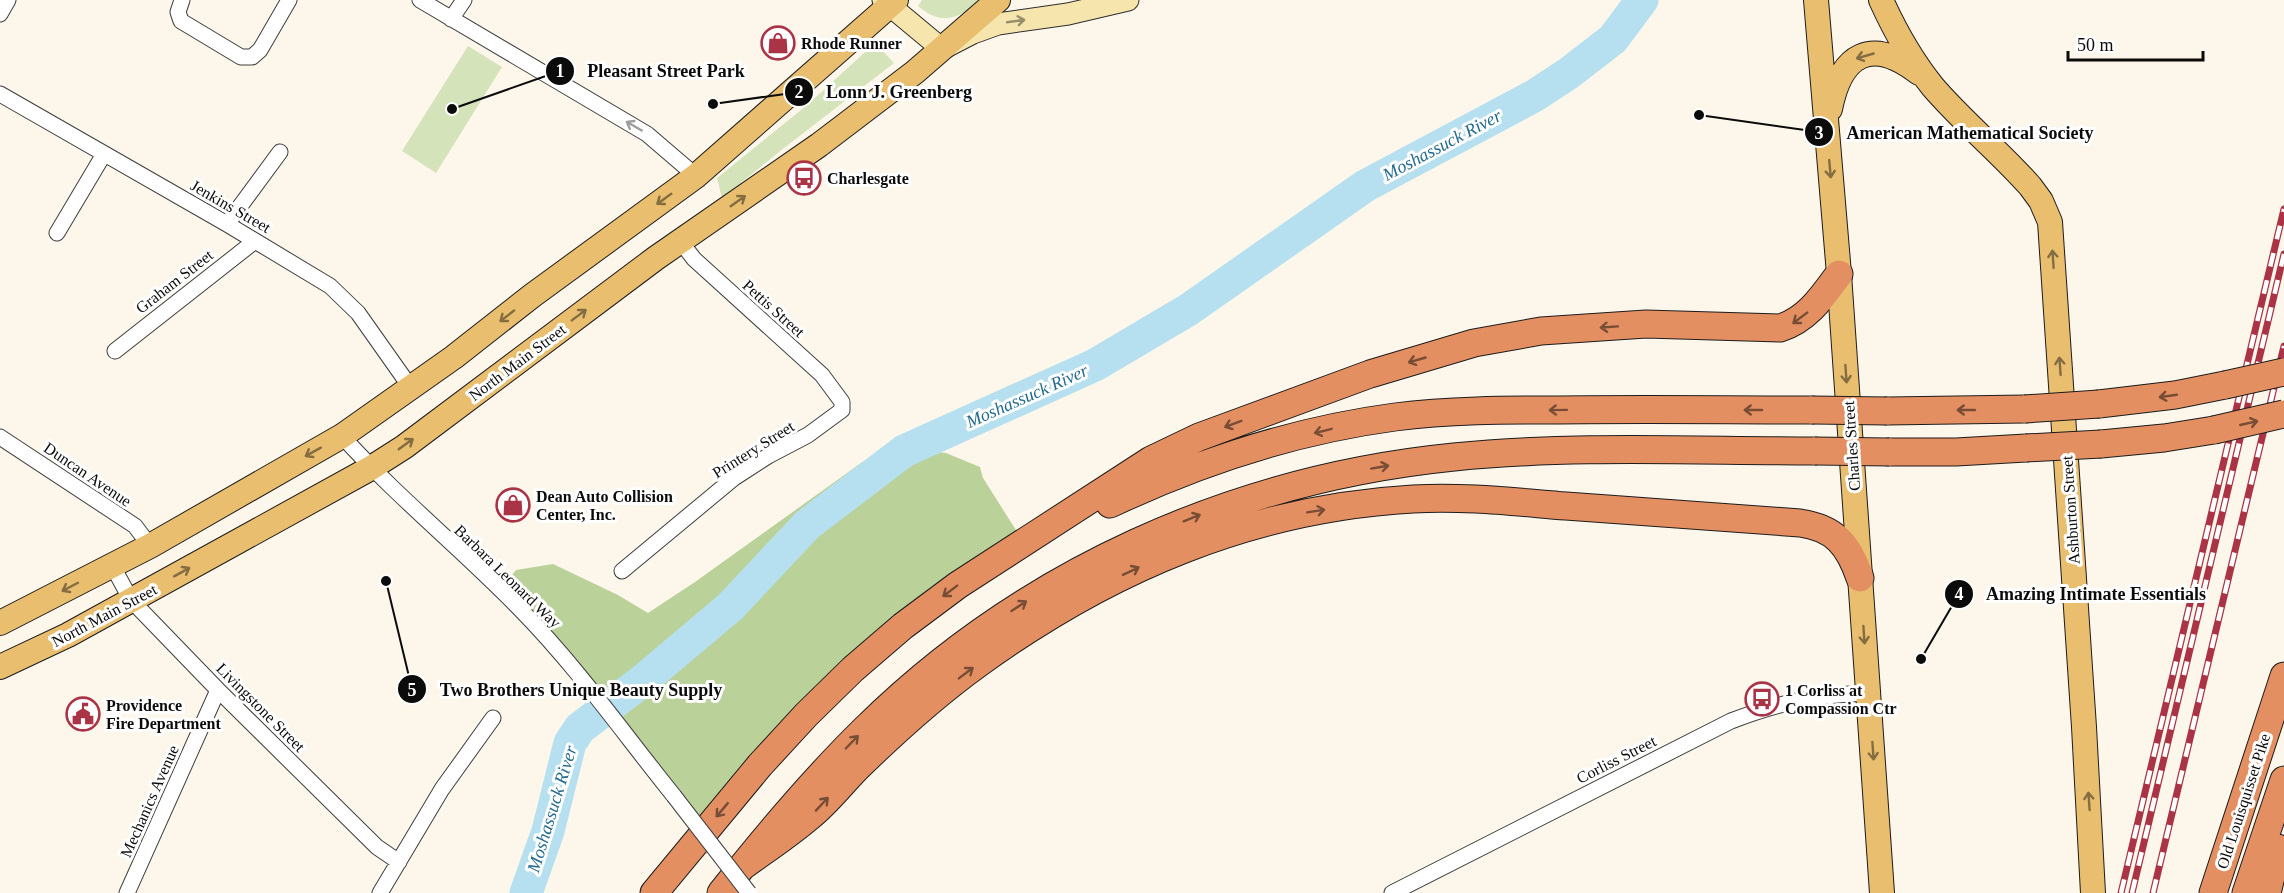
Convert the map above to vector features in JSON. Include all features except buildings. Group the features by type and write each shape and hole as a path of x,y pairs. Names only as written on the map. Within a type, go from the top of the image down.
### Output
{"highway":[{"path":"654,893 760,765 853,669 903,626 958,585 1151,460 1190,441 1370,374 1474,343 1542,331 1646,324 1780,328 1795,323 1807,314 1839,274"},
{"path":"1016,548 1139,490 1201,465 1330,429 1395,417 1460,412 1548,410 2025,409 2099,404 2175,395 2284,372"},
{"path":"721,893 797,801 843,751 891,704 941,662 1022,604 1078,571 1138,541 1199,516 1261,495 1324,478 1390,465 1456,457 1588,450 1956,452 2153,439 2214,430 2284,414"},
{"path":"743,866 811,816 861,764 932,700 1023,632 1090,592 1137,568 1206,539 1254,524 1338,507 1386,501 1436,499 1484,500 1800,523 1823,528 1837,537 1849,552 1860,578"},
{"name":"Old Louisquisset Pike","path":"2213,893 2284,676"},
{"name":"Old Louisquisset Pike","path":"2246,893 2284,780"},
{"path":"2267,893 2284,823"}],"main road":[{"name":"North Main Street","path":"0,667 68,636 371,468 681,242 819,145 908,77 998,0"},
{"path":"0,623 150,546 342,436 411,388 696,176 890,2 942,48 998,24 1068,14 1128,0"},
{"path":"1808,0 1818,27"},
{"name":"Charles Street","path":"1816,0 1839,274 1882,893"},
{"path":"1881,0 1909,51 1934,87"},
{"path":"1827,128 1834,92 1841,74 1860,57 1873,53 1894,57 1910,66 1934,87"},
{"name":"Ashburton Street","path":"1934,87 2023,177 2041,201 2048,215 2052,237 2092,849 2092,893"}],"street":[{"path":"0,14 8,0"},
{"path":"182,0 178,12 181,21 242,57 252,57 260,50 288,0"},
{"path":"420,0 647,134 696,176"},
{"path":"451,19 464,0"},
{"name":"Jenkins Street","path":"0,94 255,240 330,286 358,313 411,388"},
{"path":"227,224 280,152"},
{"path":"57,233 104,154"},
{"name":"Graham Street","path":"115,351 255,240"},
{"name":"Pettis Street","path":"681,242 694,260 822,375 842,402"},
{"name":"Printery Street","path":"622,571 734,478 768,456 808,435 842,410 842,402"},
{"name":"Barbara Leonard Way","path":"342,436 371,468 521,610 591,692 749,893"},
{"name":"Duncan Avenue","path":"0,437 135,526 150,546"},
{"name":"Livingstone Street","path":"112,565 131,600 377,848 399,862"},
{"name":"Mechanics Avenue","path":"127,893 218,690"},
{"name":"Corliss Street","path":"1392,893 1731,721 1798,699 1869,693"},
{"path":"380,893 442,789 493,718"}],"green space":[{"path":"922,0 982,0 958,15 943,18 927,13 918,6"},
{"path":"875,43 894,63 722,198 717,178 806,106"},
{"path":"468,46 502,67 436,173 402,151"},
{"path":"893,447 946,453 980,467 983,478 1021,538 945,589 706,826 503,587 516,570 553,564 618,595 648,613 861,463"}],"waterway":[{"name":"Moshassuck River","path":"526,893 548,831 570,743 580,728 641,682 730,607 807,525 904,451 1095,365 1188,310 1365,186 1534,96 1569,73 1613,39 1642,0"}],"railway":[{"path":"2121,893 2284,209"},
{"path":"2132,893 2284,254"},
{"path":"2153,893 2284,346"}],"place":[{"name":"Rhode Runner","path":"778,43"},
{"name":"Lonn J. Greenberg","path":"713,104"},
{"name":"Pleasant Street Park","path":"452,109"},
{"name":"American Mathematical Society","path":"1699,115"},
{"name":"Charlesgate","path":"804,178"},
{"name":"Dean Auto Collision Center, Inc.","path":"513,505"},
{"name":"Two Brothers Unique Beauty Supply","path":"386,581"},
{"name":"Amazing Intimate Essentials","path":"1921,659"},
{"name":"1 Corliss at Compassion Ctr","path":"1762,699"},
{"name":"Providence Fire Department","path":"83,714"}]}
